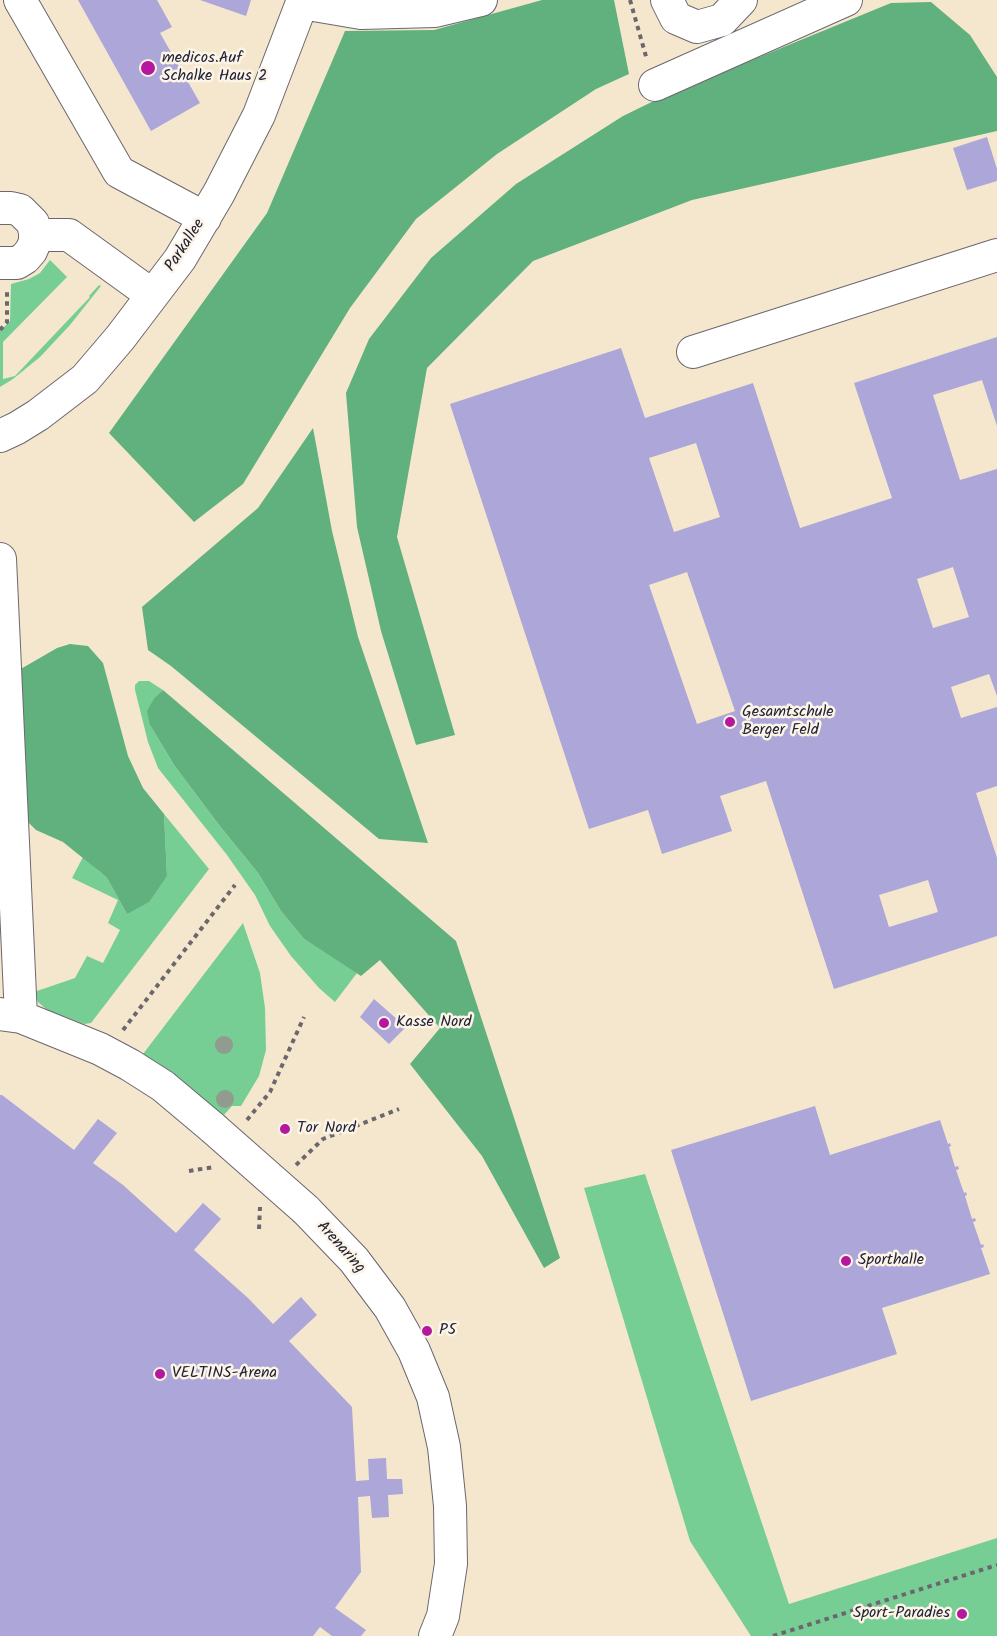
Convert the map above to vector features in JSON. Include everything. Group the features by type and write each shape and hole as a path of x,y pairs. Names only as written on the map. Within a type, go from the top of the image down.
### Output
{"street":[{"path":"20,0 119,172 205,218"},
{"name":"Parkallee","path":"0,436 38,415 85,379 120,338 180,259 219,193 259,115 303,1 361,13 435,11 481,0"},
{"path":"667,0 676,18 697,27 722,20 741,0"},
{"path":"655,86 846,0"},
{"path":"69,44 117,136 119,172"},
{"path":"0,208 20,210 33,223 35,235 31,251 25,258 16,262 4,263"},
{"path":"35,235 69,235 152,295"},
{"path":"693,352 997,255"},
{"path":"0,559 8,730 11,1016"},
{"name":"Arenaring","path":"11,1016 100,1049 164,1086 306,1210 354,1260 390,1308 414,1351 433,1397 444,1447 450,1506 451,1552 443,1616 435,1636"}],"path":[{"path":"630,0 655,86"},
{"path":"0,330 7,322 4,263"},
{"path":"125,1027 235,885"},
{"path":"244,1123 270,1092 304,1017"},
{"path":"294,1167 323,1139 399,1109"},
{"path":"189,1171 217,1167"},
{"path":"259,1229 261,1196"},
{"path":"773,1636 997,1565"}],"green space":[{"path":"542,0 614,0 629,74 596,89 497,154 416,219 350,308 243,484 194,522 109,433 267,213 345,31 434,30"},
{"path":"931,2 970,35 997,77 997,131 692,200 533,261 427,368 397,537 455,735 416,745 381,631 357,527 346,393 369,339 431,258 516,184 623,116 664,96 891,3"},
{"path":"50,260 67,277 3,342 3,379 15,376 99,285 101,286 70,325 40,357 13,379 0,387 0,331 10,321 11,284 40,273"},
{"path":"313,428 332,531 358,637 428,843 379,839 171,666 148,650 142,607 258,508"},
{"path":"70,644 88,646 103,663 128,756 143,788 164,814 167,876 149,902 127,914 107,878 63,842 36,830 25,819 19,670 57,648"},
{"path":"139,681 149,681 163,690 155,697 150,725 174,765 258,873 281,911 304,939 357,973 335,1002 319,988 291,956 270,926 255,895 227,855 158,768 148,742 135,690 135,685"},
{"path":"163,690 456,941 560,1258 544,1268 482,1156 410,1064 440,1028 380,960 361,976 304,939 281,911 258,873 174,765 150,725 147,711 155,697"},
{"path":"164,814 209,869 91,1023 84,1024 47,1010 38,1002 34,992 75,978 87,956 103,963 120,930 108,923 118,900 72,878 83,857 107,878 127,914 167,876"},
{"path":"243,923 260,973 265,1008 266,1050 259,1076 241,1106 232,1106 223,1116 143,1054"},
{"path":"645,1174 789,1604 997,1538 997,1636 751,1636 690,1541 584,1188"}],"building":[{"name":"medicos.Auf Schalke Haus 2","path":"78,0 157,0 172,27 160,33 200,103 151,131"},
{"name":"medicos.Auf Schalke Haus 2","path":"200,0 251,0 246,16"},
{"path":"987,137 997,169 997,181 967,190 953,148"},
{"path":"997,337 997,426 982,380 933,395 960,480 997,469 997,696 989,674 951,687 961,718 997,707 997,786 976,793 997,858 997,936 834,989 766,781 720,796 732,831 662,854 648,810 589,829 450,404 621,348 645,418 753,383 800,528 892,498 854,383","holes":["696,443 720,517 674,532 649,458","953,567 969,617 933,628 917,579","687,572 735,711 697,724 649,585","928,880 938,912 889,927 879,895"]},
{"name":"Kasse Nord","path":"374,999 406,1027 389,1044 360,1017"},
{"name":"VELTINS-Arena","path":"0,1095 74,1150 98,1119 117,1133 93,1163 123,1185 176,1233 203,1203 221,1219 194,1250 248,1298 273,1324 301,1297 317,1315 289,1341 352,1407 356,1481 369,1480 368,1459 386,1458 387,1479 402,1479 403,1494 388,1495 389,1517 372,1518 370,1496 358,1497 361,1572 335,1608 366,1630 361,1636 332,1636 320,1627 313,1636 0,1636"},
{"name":"Sporthalle","path":"815,1106 830,1155 940,1120 948,1144 950,1143 951,1146 949,1147 955,1167 958,1166 959,1169 956,1170 964,1193 966,1192 967,1195 965,1196 972,1219 975,1218 976,1221 973,1222 981,1245 983,1244 984,1247 981,1248 990,1274 882,1308 897,1354 751,1401 671,1150"}],"place":[{"name":"medicos.Auf Schalke Haus 2","path":"148,68"},
{"name":"Gesamtschule Berger Feld","path":"730,722"},
{"name":"Kasse Nord","path":"384,1023"},
{"name":"Tor Nord","path":"285,1129"},
{"name":"Sporthalle","path":"846,1261"},
{"name":"P5","path":"427,1331"},
{"name":"VELTINS-Arena","path":"160,1374"},
{"name":"Sport-Paradies","path":"962,1614"}]}
